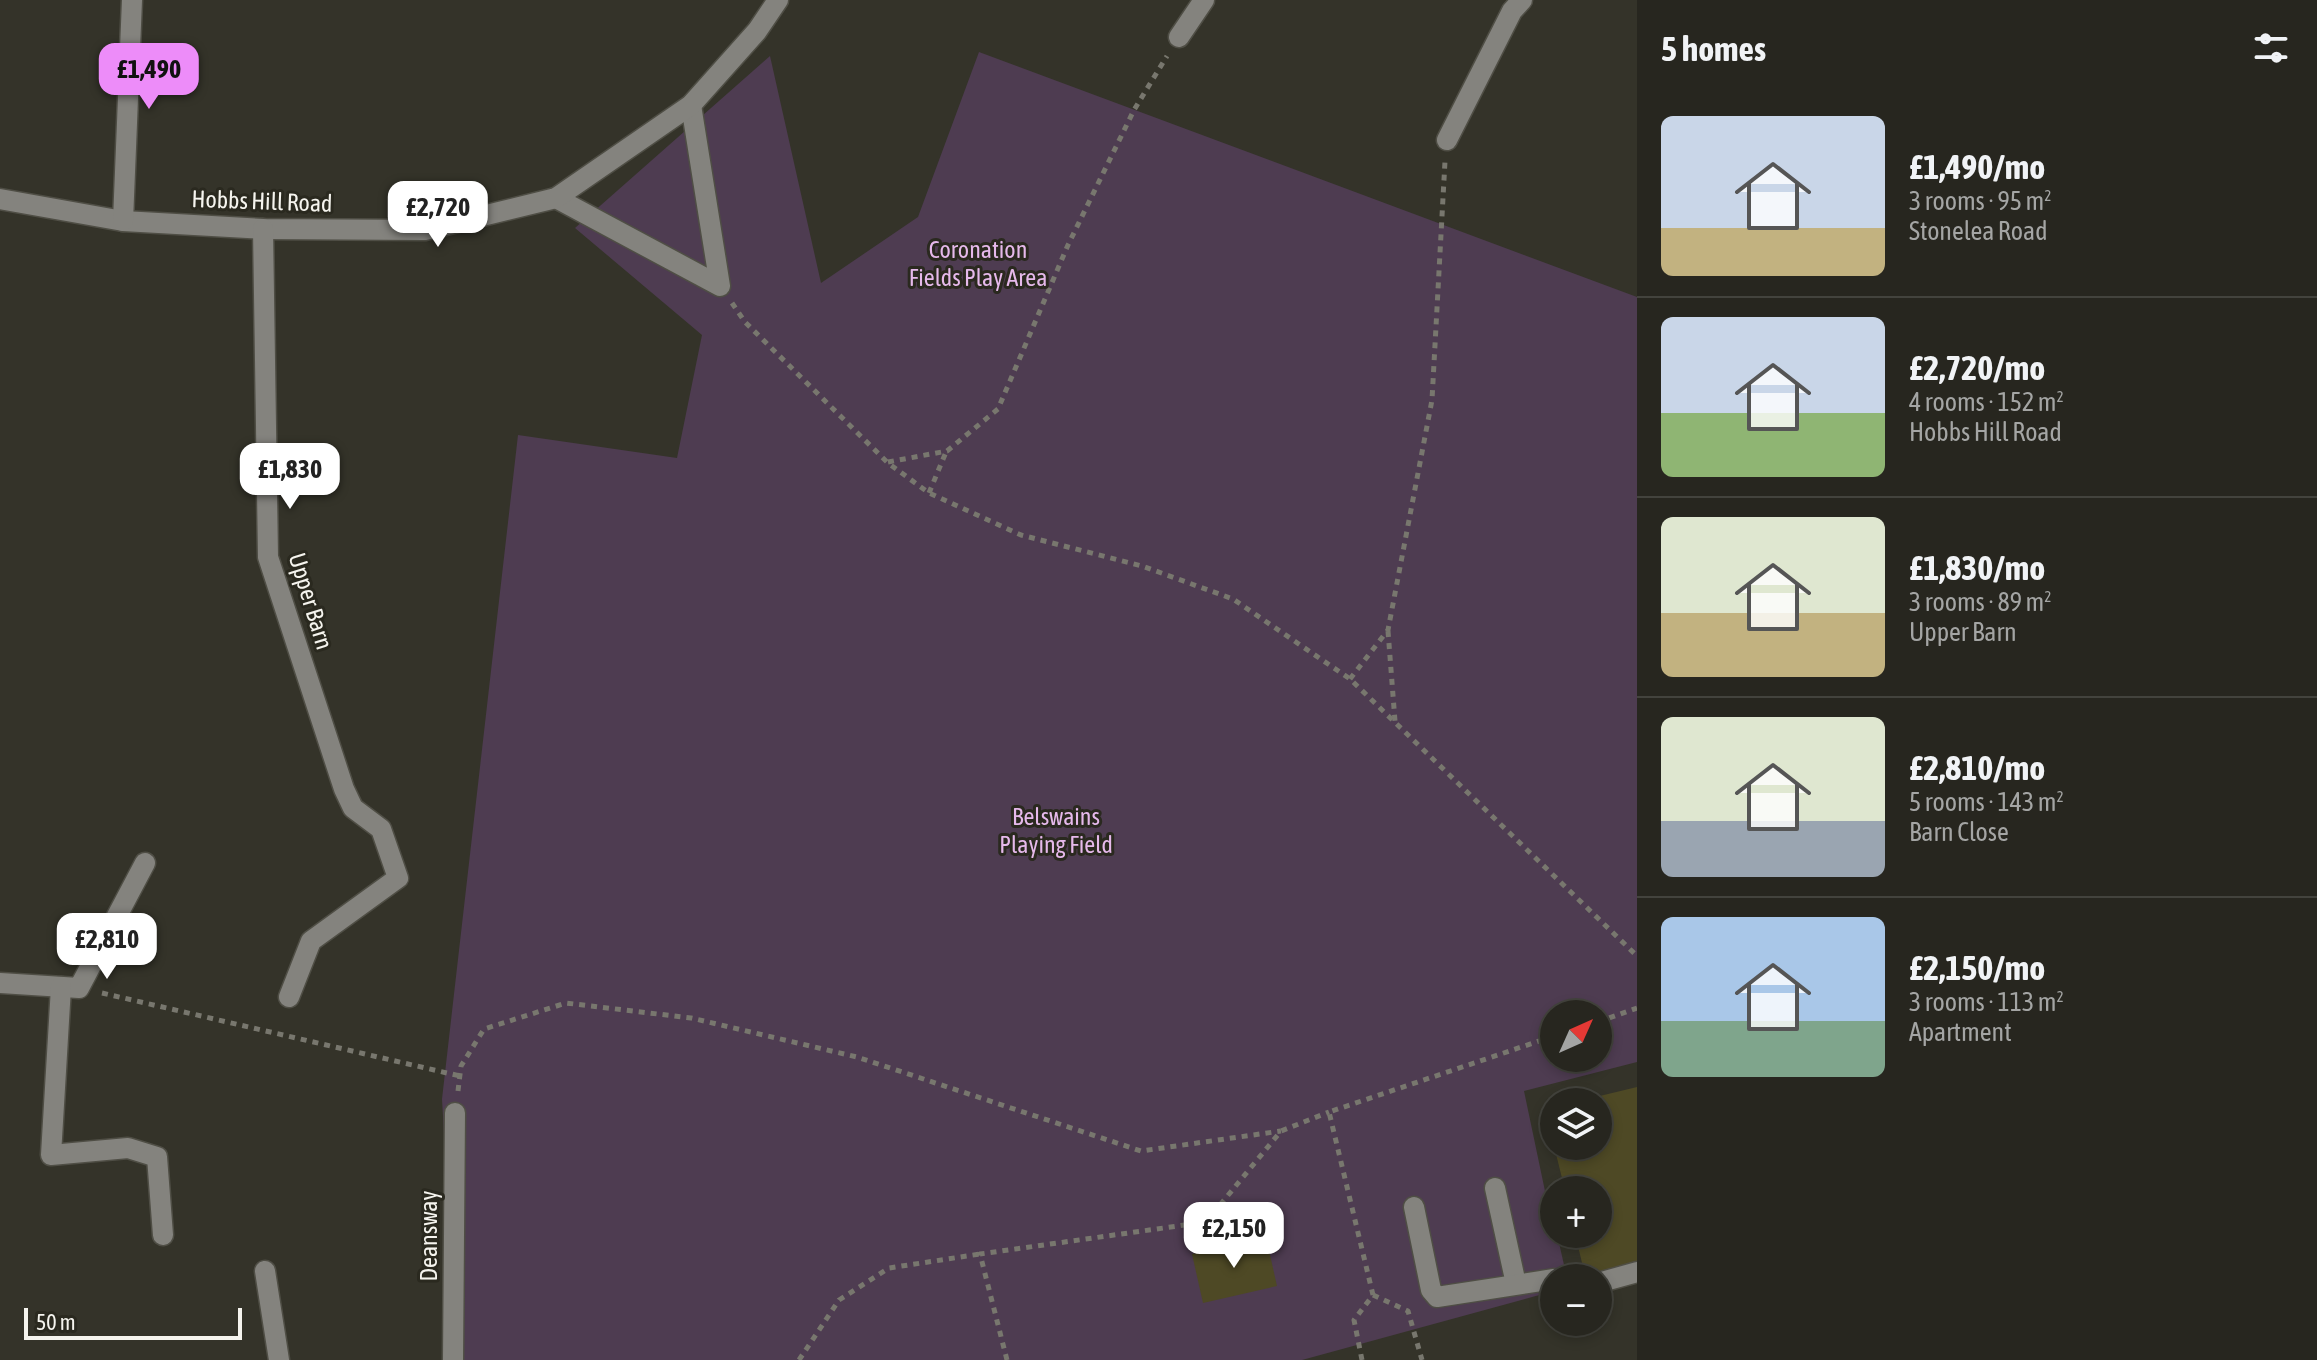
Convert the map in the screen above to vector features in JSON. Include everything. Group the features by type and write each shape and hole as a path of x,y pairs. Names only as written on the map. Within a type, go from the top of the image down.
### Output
{"street":[{"path":"123,221 132,0"},
{"name":"Hobbs Hill Road","path":"0,199 123,221 263,229 425,230 556,198 691,105 757,31 778,0"},
{"path":"1179,37 1204,0"},
{"path":"1447,140 1512,11 1522,0"},
{"path":"691,105 720,286"},
{"path":"556,198 720,286"},
{"name":"Upper Barn","path":"263,229 268,557 344,789 353,808 381,829 398,878 311,941 289,997"},
{"path":"145,863 70,987 51,1155 128,1148 157,1157 163,1235"},
{"path":"0,983 70,987"},
{"name":"Deansway","path":"453,1360 455,1113"},
{"path":"1495,1188 1516,1284"},
{"path":"1414,1207 1431,1290 1437,1297 1540,1281"},
{"path":"265,1271 279,1360"},
{"path":"1612,1279 1637,1272"}],"path":[{"path":"929,493 947,451 998,409 1068,245 1134,110 1179,37"},
{"path":"1395,722 1388,630 1432,400 1447,140"},
{"path":"720,286 745,322 888,463 929,493 1021,535 1142,566 1233,599 1350,679 1637,956"},
{"path":"888,463 947,451"},
{"path":"1350,679 1388,630"},
{"path":"70,987 460,1076"},
{"path":"455,1113 461,1066 484,1029 566,1003 691,1018 857,1057 1141,1151 1281,1131 1540,1041"},
{"path":"1612,1017 1637,1008"},
{"path":"1329,1112 1373,1295"},
{"path":"799,1360 839,1300 889,1268 1206,1222 1281,1131"},
{"path":"980,1254 1007,1360"},
{"path":"1373,1295 1408,1311 1422,1360"},
{"path":"1362,1360 1354,1320 1373,1295"}],"green space":[{"name":"Belswains Playing Field","path":"979,52 1637,297 1637,1062 1612,1068 1612,1000 1540,1000 1540,1072 1598,1072 1524,1091 1542,1176 1540,1248 1560,1248 1564,1264 1540,1264 1540,1295 1302,1360 457,1360 442,1099 518,435 677,458 702,335 575,228 770,56 821,283 918,217"}],"building":[{"path":"1637,1087 1637,1262 1612,1268 1612,1264 1582,1264 1578,1248 1612,1248 1612,1176 1562,1176 1558,1160 1612,1160 1612,1093"},
{"path":"1266,1237 1277,1286 1203,1303 1192,1254"}],"park label":[{"name":"Coronation Fields Play Area","path":"978,263"}]}
